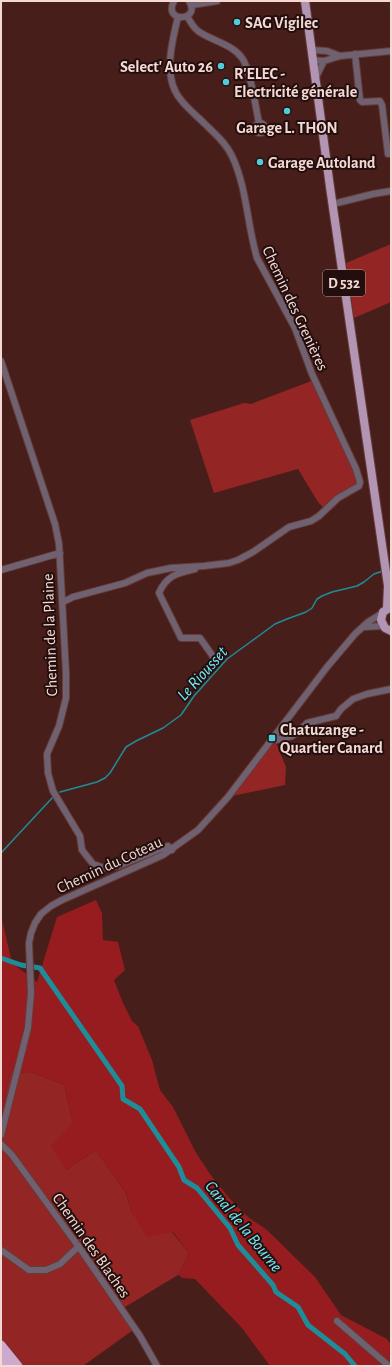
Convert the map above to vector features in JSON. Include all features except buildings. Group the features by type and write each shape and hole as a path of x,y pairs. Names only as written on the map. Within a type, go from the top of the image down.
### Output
{"highway":[{"path":"1,1345 18,1366"},
{"path":"1,1358 7,1366"}],"main road":[{"name":"D 532","path":"305,1 333,204 390,589 389,607"},
{"path":"389,607 382,614 381,620 383,626 391,632"}],"street":[{"path":"174,1 172,9 178,17 187,16 191,11 190,3 217,1"},
{"path":"187,16 197,30 227,45 237,52 242,58 247,70 259,123"},
{"name":"Chemin des Grenières","path":"178,17 170,61 173,85 180,100 220,139 232,157 246,204 253,245 257,258 295,328 312,374 356,469 360,482 359,486 338,498 319,516 311,521 289,527 253,552 238,560 210,566"},
{"path":"312,50 327,51 340,56"},
{"path":"313,60 324,61 340,56 391,51"},
{"path":"355,54 360,100 362,102 380,101 382,104 388,154"},
{"path":"316,77 324,61"},
{"path":"333,204 391,191"},
{"name":"Chemin de la Plaine","path":"1,362 55,524 60,553 66,698 59,726 48,754 48,773 53,791 80,836 82,850 93,864 104,868 118,866 168,846 172,850"},
{"path":"1,570 60,553"},
{"path":"63,602 125,583 146,573 171,568 210,566"},
{"path":"209,673 216,662 212,655 200,638 181,638 159,596 159,593 163,583 169,578 191,570 210,566"},
{"name":"Chemin du Coteau","path":"1,1135 28,1028 31,993 29,943 35,923 41,914 51,906 154,860 172,850 198,830 210,817 327,667 355,634 368,622 382,614"},
{"path":"364,627 383,626"},
{"path":"272,738 276,740 292,736 307,723 336,716 341,709 353,699 391,689"},
{"name":"Chemin des Blaches","path":"1,1144 12,1155 79,1246 140,1336 157,1366"},
{"path":"1,1250 29,1270 46,1270 60,1264 79,1246"},
{"path":"337,1321 389,1366"}],"shaded area":[{"path":"391,244 391,302 354,318 346,263"},
{"path":"314,380 357,476 358,483 324,508 318,502 298,469 214,493 190,420 244,403 251,404"},
{"path":"276,743 286,767 285,785 232,796 272,745"},
{"path":"96,900 102,913 103,940 118,942 125,970 114,980 123,1003 132,1021 138,1026 152,1060 160,1090 173,1107 195,1151 210,1174 230,1199 248,1217 267,1230 315,1277 341,1315 387,1339 391,1345 391,1366 270,1366 242,1328 195,1279 183,1278 178,1275 189,1253 173,1232 147,1237 131,1211 126,1193 96,1150 66,1170 51,1146 73,1123 64,1085 31,1072 10,1073 1,1120 1,915 12,963 37,982 57,917"},
{"path":"31,1072 64,1085 73,1123 66,1170 96,1150 126,1193 131,1211 172,1232 189,1253 178,1275 125,1307 133,1330 83,1366 1,1366 1,1120 10,1073"}],"waterway":[{"name":"Le Riousset","path":"60,792 97,782 105,778 110,773 126,747 163,728 181,715 194,696 227,659 275,624 306,612 312,608 317,599 322,596 357,586 374,574 383,571"},
{"name":"Le Riousset","path":"1,853 53,797"},
{"name":"Canal de la Bourne","path":"1,958 21,965 40,968 122,1086 123,1099 140,1109 179,1167 184,1180 197,1188 230,1228 238,1245 273,1285 276,1292 298,1307 308,1325 345,1354 355,1366"}],"place":[{"name":"SAG Vigilec","path":"237,22"},
{"name":"Select' Auto 26","path":"221,66"},
{"name":"R'ELEC - Electricité générale","path":"226,82"},
{"name":"Garage L. THON","path":"287,111"},
{"name":"Garage Autoland","path":"260,162"},
{"name":"Chatuzange - Quartier Canard","path":"272,738"}]}
